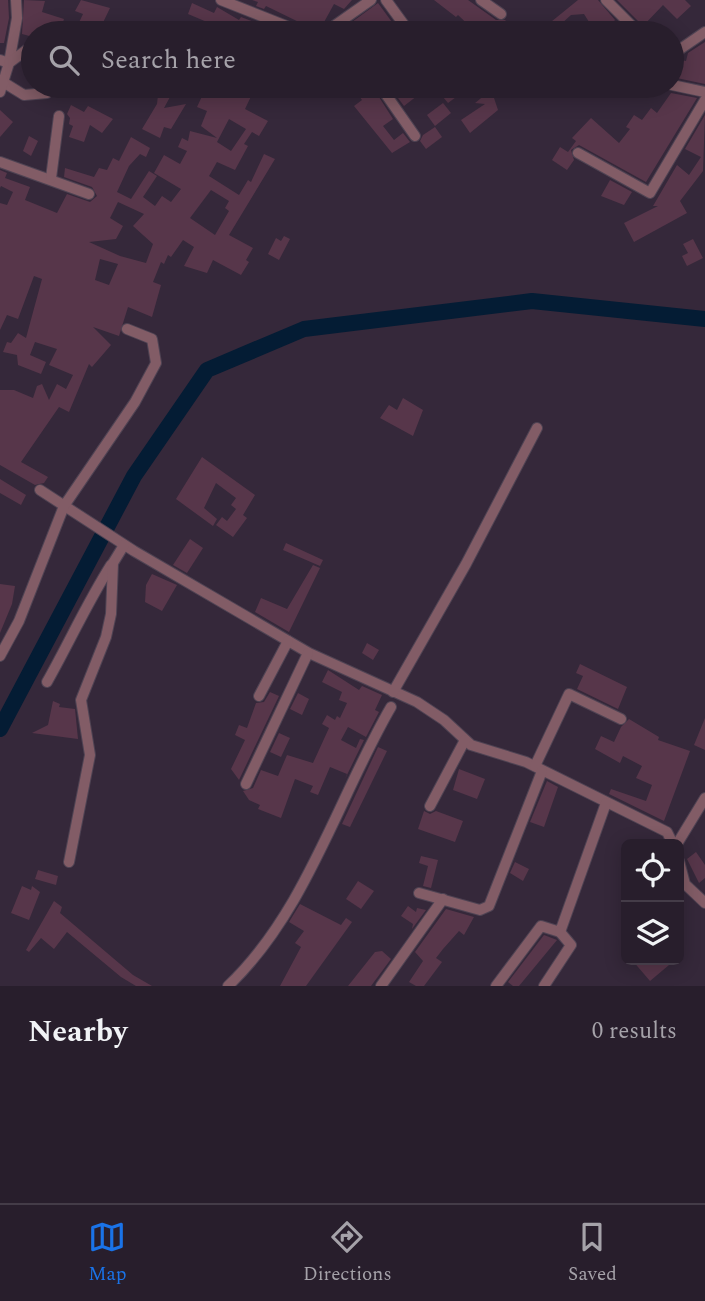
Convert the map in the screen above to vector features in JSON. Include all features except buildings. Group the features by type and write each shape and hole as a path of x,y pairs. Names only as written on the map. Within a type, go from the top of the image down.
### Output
{"street":[{"path":"16,0 17,18 5,62 2,87 21,94"},
{"path":"221,0 274,21"},
{"path":"343,21 371,0"},
{"path":"386,0 401,21"},
{"path":"481,0 501,14"},
{"path":"606,0 627,21"},
{"path":"684,46 705,32"},
{"path":"5,62 21,52"},
{"path":"684,88 705,92"},
{"path":"388,98 415,136"},
{"path":"578,153 650,193 705,100"},
{"path":"51,178 59,116"},
{"path":"0,162 51,178 89,194"},
{"path":"0,656 19,621 64,506 135,402 156,363 152,338 127,329"},
{"path":"393,692 466,564 537,428"},
{"path":"40,490 129,548 308,653 417,702 444,720 465,740 538,769 667,832 672,839"},
{"path":"47,682 72,638 89,599 113,563 129,548"},
{"path":"69,862 90,755 80,700 106,638 111,614 113,563"},
{"path":"259,696 288,641"},
{"path":"246,784 308,653"},
{"path":"419,892 480,910 489,906 538,769 569,694 621,719"},
{"path":"228,986 248,967 275,928 315,859 352,778 391,707"},
{"path":"430,806 465,740"},
{"path":"678,839 705,798"},
{"path":"560,932 606,803"},
{"path":"684,880 685,884 703,896"},
{"path":"381,986 443,899"},
{"path":"496,986 541,926 560,932 572,945 544,986"}],"waterway":[{"path":"0,729 134,476 207,370 304,329 532,301 705,319"}]}
